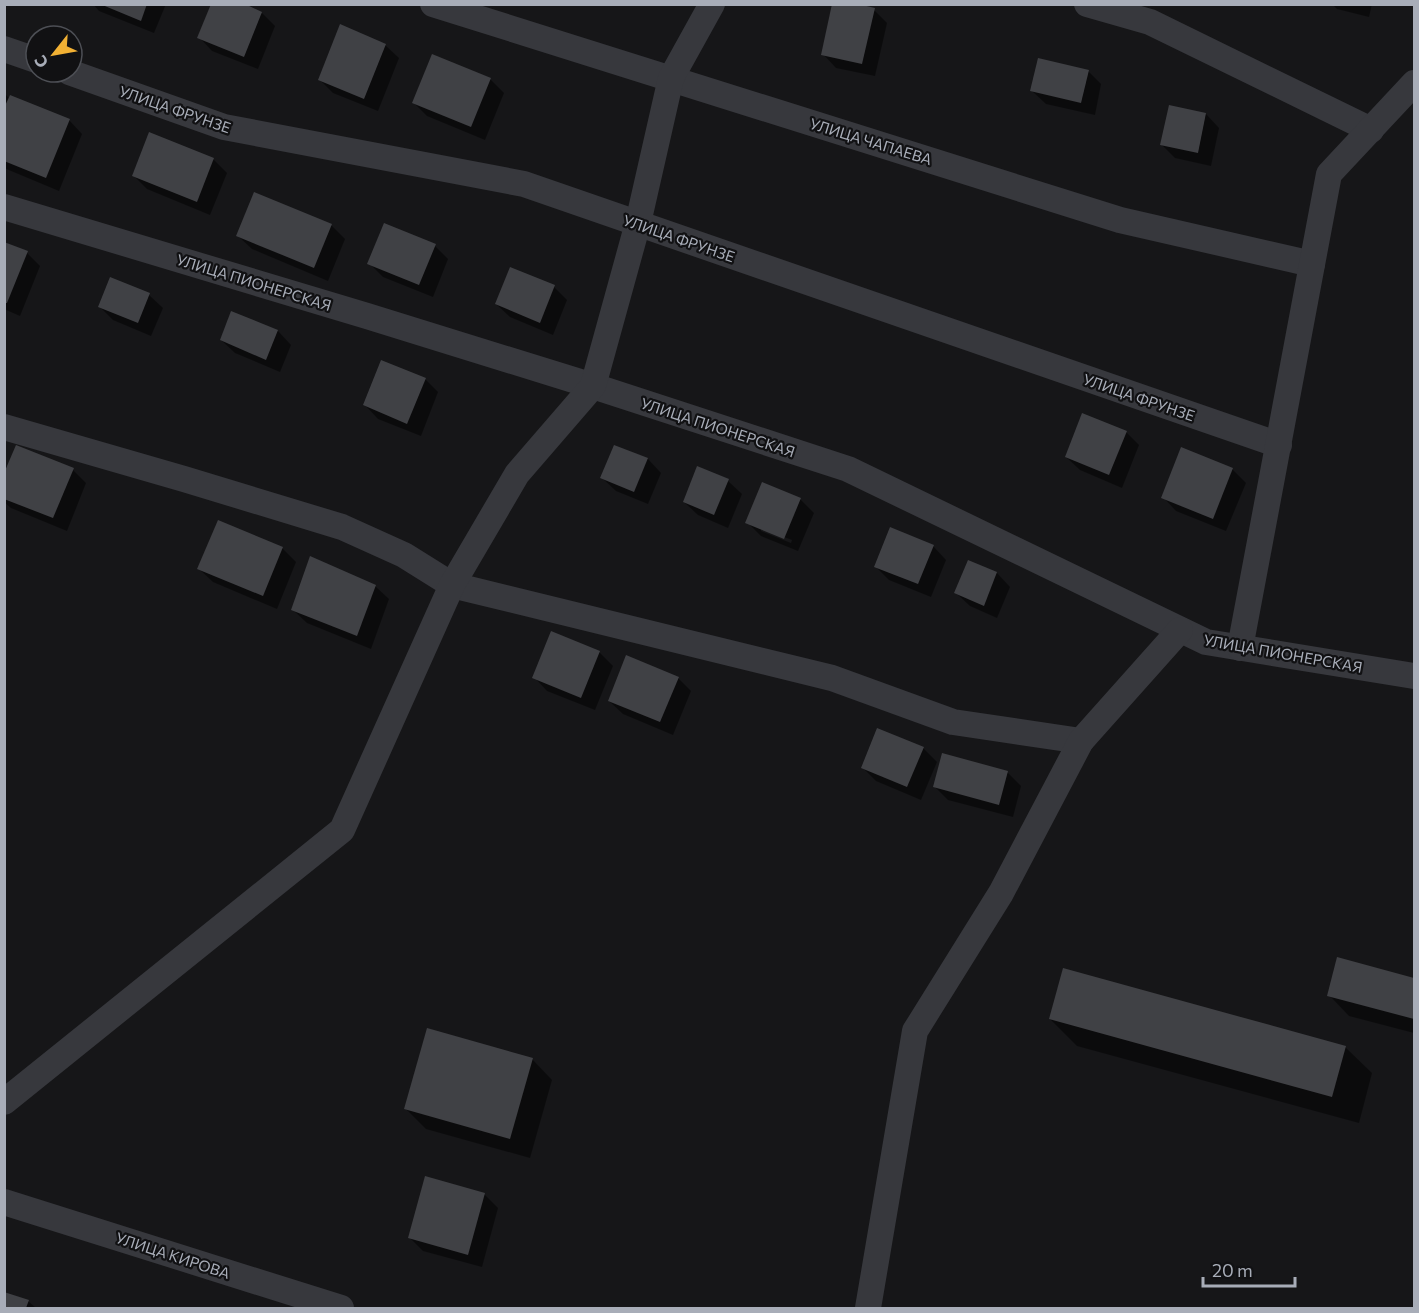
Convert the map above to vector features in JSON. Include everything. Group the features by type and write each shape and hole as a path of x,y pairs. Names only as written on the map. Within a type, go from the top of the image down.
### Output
{"street":[{"name":"УЛИЦА ЧАПАЕВА","path":"433,4 1120,220 1312,264"},
{"path":"4,1102 342,830 452,585 517,474 593,386 638,223 671,78 712,4"},
{"path":"1087,4 1150,22 1371,130"},
{"path":"4,49 24,56"},
{"name":"УЛИЦА ФРУНЗЕ","path":"84,77 224,127 524,184 1278,445"},
{"path":"1240,648 1329,174 1414,83"},
{"name":"УЛИЦА ПИОНЕРСКАЯ","path":"4,207 593,386 848,469 1206,642 1414,676"},
{"path":"4,427 342,527 404,555 452,585 832,678 953,722 1081,741"},
{"path":"868,1308 915,1030 1001,893 1081,741 1180,630"},
{"name":"УЛИЦА КИРОВА","path":"4,1202 341,1308"}],"building":[{"path":"100,4 147,4 141,21"},
{"path":"211,4 245,4 262,12 244,57 197,38"},
{"path":"832,4 858,4 875,8 862,64 821,55"},
{"path":"340,24 386,44 364,99 318,80"},
{"path":"432,54 491,78 471,127 412,103"},
{"path":"1038,58 1089,70 1081,103 1030,91"},
{"path":"10,95 70,119 46,178 4,161 4,108"},
{"path":"1169,105 1206,113 1198,153 1160,145"},
{"path":"149,132 214,158 197,202 132,176"},
{"path":"254,192 332,224 314,268 236,236"},
{"path":"384,223 436,244 419,285 367,264"},
{"path":"4,242 28,251 7,303 4,303"},
{"path":"510,267 555,285 540,323 495,304"},
{"path":"110,277 150,293 138,323 98,307"},
{"path":"231,311 278,330 266,360 220,340"},
{"path":"381,360 426,378 407,424 363,405"},
{"path":"1082,413 1127,431 1109,475 1065,457"},
{"path":"16,445 74,468 53,518 4,499 4,473"},
{"path":"614,445 648,458 634,492 600,478"},
{"path":"1181,447 1233,468 1213,519 1161,498"},
{"path":"697,466 729,479 714,515 683,502"},
{"path":"762,482 801,498 784,539 745,523"},
{"path":"218,520 283,547 263,596 197,569"},
{"path":"890,527 934,545 918,584 874,567"},
{"path":"310,556 376,585 357,636 291,610"},
{"path":"968,560 997,572 984,606 954,593"},
{"path":"551,631 600,651 581,698 532,678"},
{"path":"626,655 679,677 660,722 608,701"},
{"path":"877,728 924,747 907,787 861,768"},
{"path":"942,753 1008,771 999,805 933,787"},
{"path":"1337,957 1414,978 1414,1019 1327,996"},
{"path":"1063,968 1346,1046 1332,1097 1049,1019"},
{"path":"427,1028 533,1058 510,1139 404,1109"},
{"path":"425,1176 485,1193 468,1255 408,1238"},
{"path":"4,1292 29,1300 26,1308 4,1308"}]}
